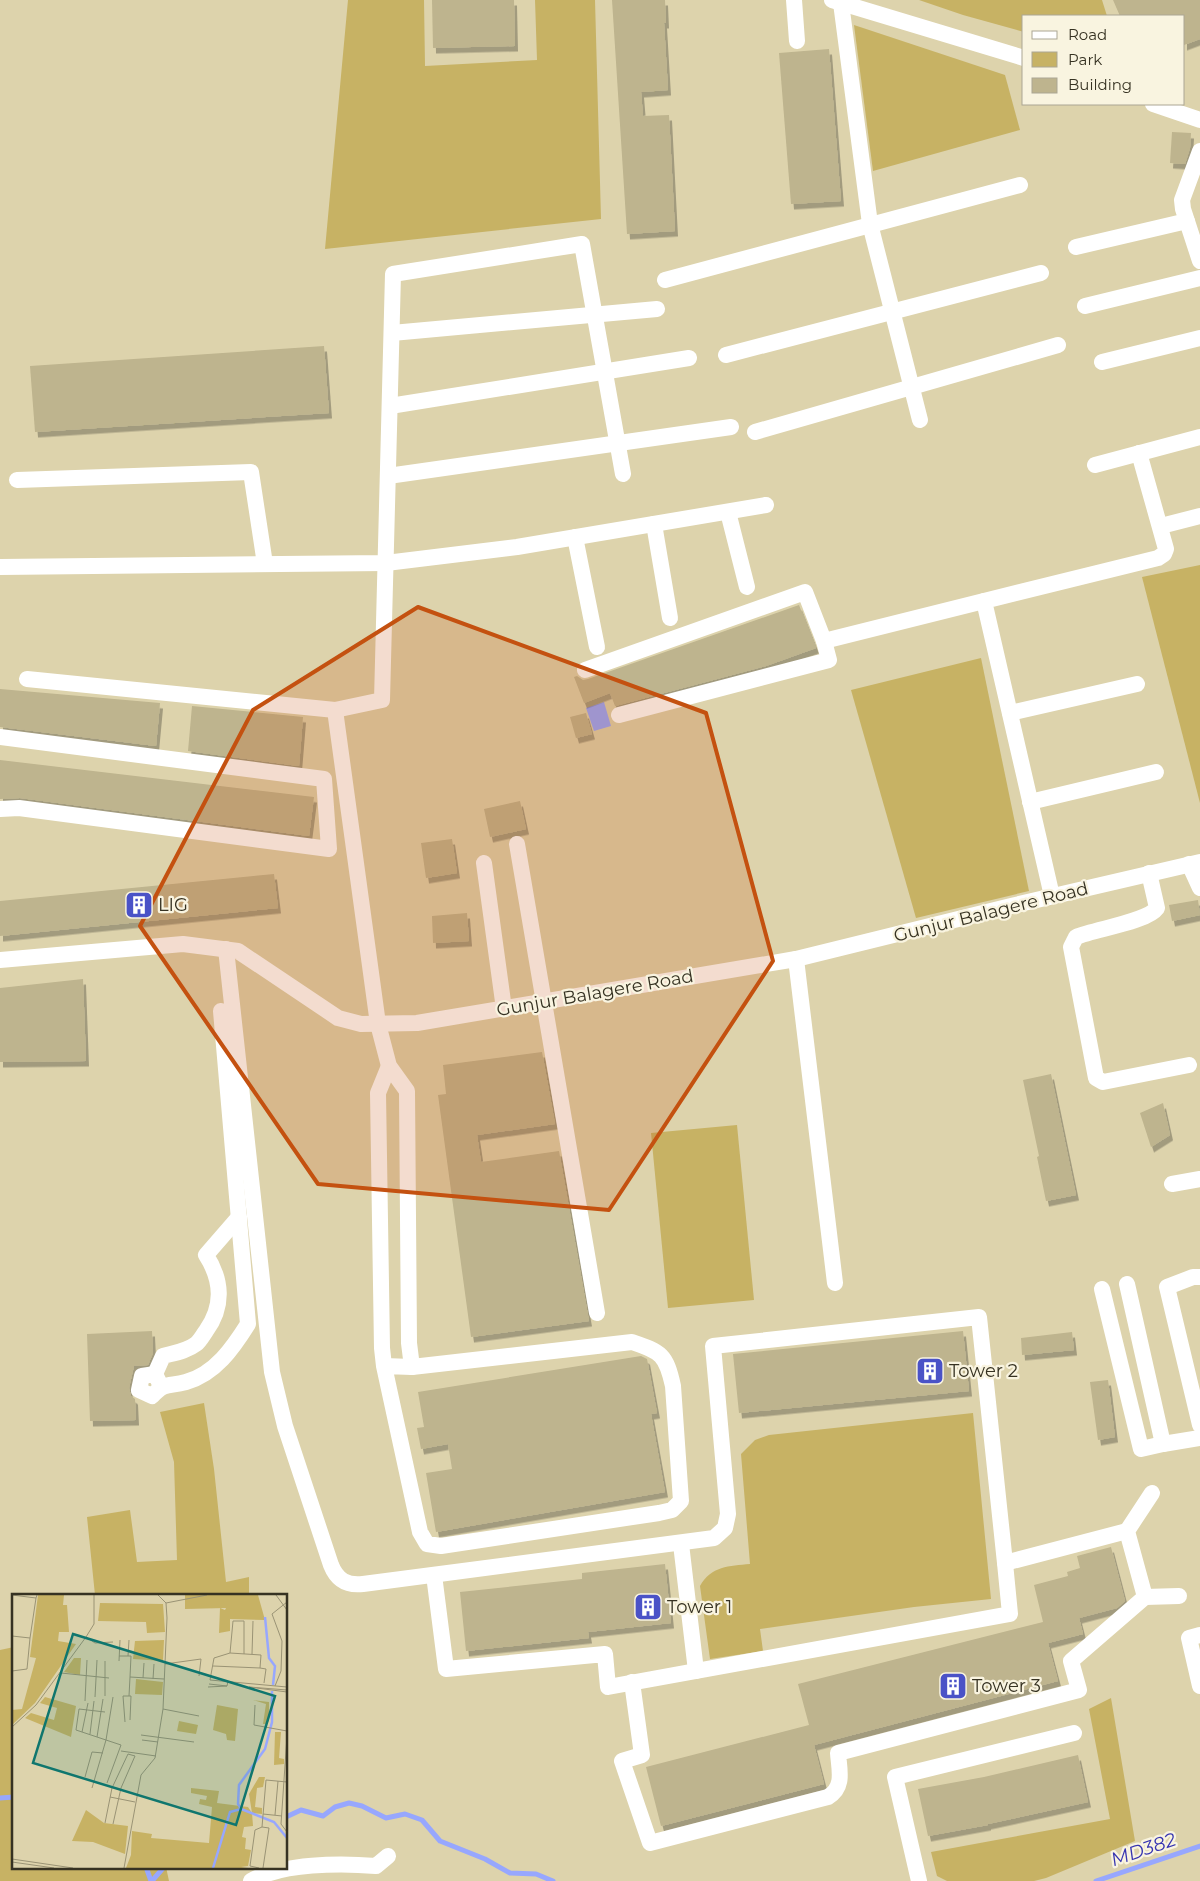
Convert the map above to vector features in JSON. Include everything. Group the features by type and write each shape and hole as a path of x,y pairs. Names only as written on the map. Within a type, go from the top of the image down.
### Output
{"street":[{"path":"794,0 796,41"},
{"path":"920,420 870,224 836,2 1022,57"},
{"path":"1156,105 1200,120"},
{"path":"1200,150 1182,200 1200,261"},
{"path":"665,280 1020,185"},
{"path":"1076,247 1187,221"},
{"path":"27,679 335,710 382,700 393,274 582,244 623,474"},
{"path":"726,355 1041,273"},
{"path":"1085,306 1200,278"},
{"path":"392,333 656,309"},
{"path":"1102,362 1200,338"},
{"path":"755,432 1058,345"},
{"path":"390,406 689,358"},
{"path":"388,476 731,427"},
{"path":"1095,465 1200,437"},
{"path":"824,641 1158,558 1164,554 1166,549 1139,453"},
{"path":"17,480 251,472 265,564"},
{"path":"0,566 386,563 517,547 766,505"},
{"path":"728,512 747,586"},
{"path":"1161,526 1200,516"},
{"path":"654,524 670,618"},
{"path":"576,537 597,647"},
{"path":"585,670 805,592 824,641 829,660 619,715"},
{"path":"984,601 1052,896"},
{"path":"1010,713 1137,684"},
{"path":"335,710 378,1024 389,1066 407,1090 409,1343 412,1367"},
{"path":"0,737 324,779 329,849 19,808 0,808"},
{"path":"1030,802 1156,772"},
{"path":"517,844 597,1313"},
{"path":"484,862 504,1009"},
{"path":"1194,863 1200,888"},
{"name":"Gunjur Balagere Road","path":"0,960 183,944 221,948 238,951 338,1018 361,1024 417,1023 796,959 1194,863"},
{"path":"1149,873 1157,908 1154,912 1142,918 1086,932 1076,937 1072,947 1096,1078 1103,1082 1189,1065"},
{"path":"221,948 238,1217 248,1324 234,1347 214,1368 188,1382 158,1380 163,1356 181,1351 196,1343 212,1323 219,1303 218,1283 214,1268 206,1254 238,1217"},
{"path":"221,948 272,1372 285,1426 331,1565 342,1581 356,1585 434,1575 680,1544 714,1538 725,1528 728,1522 728,1507 713,1346 979,1318 1010,1614 608,1687 605,1654 446,1669 434,1575"},
{"path":"796,959 835,1282"},
{"path":"384,1366 412,1367 632,1342 651,1349 662,1355 670,1368 673,1386 681,1501 672,1510 658,1513 441,1546 427,1544 420,1532 384,1366 378,1094 389,1066"},
{"path":"1172,1184 1200,1179"},
{"path":"1200,1277 1193,1277 1167,1287 1200,1425"},
{"path":"1127,1284 1163,1444"},
{"path":"1102,1289 1142,1449 1200,1438"},
{"path":"1005,1563 1127,1531 1152,1493"},
{"path":"1127,1531 1145,1597"},
{"path":"680,1544 696,1671"},
{"path":"632,1682 642,1755 622,1761 650,1843 828,1797 836,1791 840,1782 838,1753 1079,1690 1071,1661 1145,1597 1178,1596"},
{"path":"1195,1637 1200,1686"},
{"path":"919,1881 895,1778 1074,1733"},
{"path":"251,1881 260,1876 291,1869 323,1865 354,1864 376,1866 388,1856"}],"highlighted area":[{"path":"418,607 706,713 773,961 609,1210 318,1184 140,926 253,710"}],"green space":[{"path":"348,0 424,0 425,66 537,60 535,0 595,0 601,219 325,249"},
{"path":"919,0 1102,0 1107,15 1022,15 1022,31"},
{"path":"854,25 1005,75 1020,130 873,171"},
{"path":"1200,565 1200,803 1142,577"},
{"path":"981,658 1029,891 916,918 851,690"},
{"path":"737,1125 754,1300 668,1308 651,1133"},
{"path":"204,1403 214,1469 226,1582 249,1577 249,1594 95,1594 87,1517 130,1510 137,1562 177,1560 174,1462 160,1412"},
{"path":"973,1413 991,1599 914,1607 760,1629 763,1651 710,1659 700,1586 704,1579 721,1568 750,1564 741,1454 755,1440 769,1435"},
{"path":"12,1647 12,1868 166,1868 169,1881 0,1881 0,1650"},
{"path":"1111,1698 1135,1841 1046,1878 1034,1881 947,1881 937,1876 931,1852 1110,1819 1089,1709"}],"water":[{"path":"604,702 611,726 594,731 586,708"}],"building":[{"path":"432,0 514,0 515,46 433,48"},
{"path":"612,0 665,0 666,23 664,23 668,90 641,92 643,116 669,115 675,231 627,234"},
{"path":"1113,0 1200,0 1200,39 1185,45 1185,15 1120,15"},
{"path":"829,49 841,201 791,204 779,53"},
{"path":"1172,132 1191,133 1190,148 1185,164 1170,163"},
{"path":"324,346 329,413 35,432 30,366"},
{"path":"799,605 816,648 766,666 615,706 610,693 584,703 574,677 577,676 583,680 588,679"},
{"path":"0,689 160,703 156,746 0,727"},
{"path":"192,706 303,717 299,766 188,751"},
{"path":"586,713 592,734 576,738 570,717"},
{"path":"0,760 314,797 309,836 20,798 0,799"},
{"path":"520,801 526,829 490,837 484,809"},
{"path":"452,839 457,873 426,878 421,843"},
{"name":"LIG","path":"274,874 278,908 0,936 0,901"},
{"path":"1198,900 1200,915 1172,921 1169,905"},
{"path":"467,913 469,941 433,943 432,916"},
{"path":"83,979 86,1061 0,1062 0,988"},
{"path":"542,1052 555,1124 477,1135 481,1162 559,1151 589,1321 471,1337 438,1095 446,1094 443,1065"},
{"path":"1051,1074 1076,1195 1046,1201 1037,1157 1039,1156 1023,1080"},
{"path":"1163,1103 1170,1135 1151,1147 1140,1113"},
{"path":"152,1331 153,1353 148,1365 134,1366 129,1388 131,1396 135,1399 136,1420 90,1421 87,1334"},
{"name":"Tower 2","path":"963,1331 969,1391 739,1413 733,1354"},
{"path":"1072,1332 1074,1350 1022,1355 1021,1338"},
{"path":"641,1356 647,1359 657,1413 651,1414 665,1492 436,1532 426,1473 452,1469 448,1444 421,1449 417,1428 424,1427 418,1392"},
{"path":"1108,1380 1115,1437 1098,1440 1090,1382"},
{"name":"Tower 3","path":"1111,1547 1125,1601 1117,1608 1079,1618 1083,1634 1048,1643 1058,1681 814,1745 824,1784 661,1826 646,1767 809,1725 798,1684 1043,1622 1034,1585 1068,1576 1067,1572 1080,1568 1077,1556"},
{"name":"Tower 1","path":"665,1564 671,1623 588,1632 589,1638 466,1651 460,1592 582,1579 582,1573"},
{"path":"1078,1755 1088,1802 988,1825 928,1836 918,1789 984,1777"}],"waterway":[{"path":"0,1798 12,1797"},
{"path":"288,1816 301,1810 323,1816 335,1807 349,1803 362,1806 386,1818 405,1814 422,1820 440,1841 485,1859 510,1873 536,1874 553,1881"},
{"name":"MD382","path":"1096,1881 1200,1846"},
{"path":"146,1868 151,1881"},
{"path":"152,1881 163,1868"}],"place":[{"name":"LIG","path":"139,905"},
{"name":"Tower 2","path":"930,1371"},
{"name":"Tower 1","path":"648,1607"},
{"name":"Tower 3","path":"953,1686"}]}
